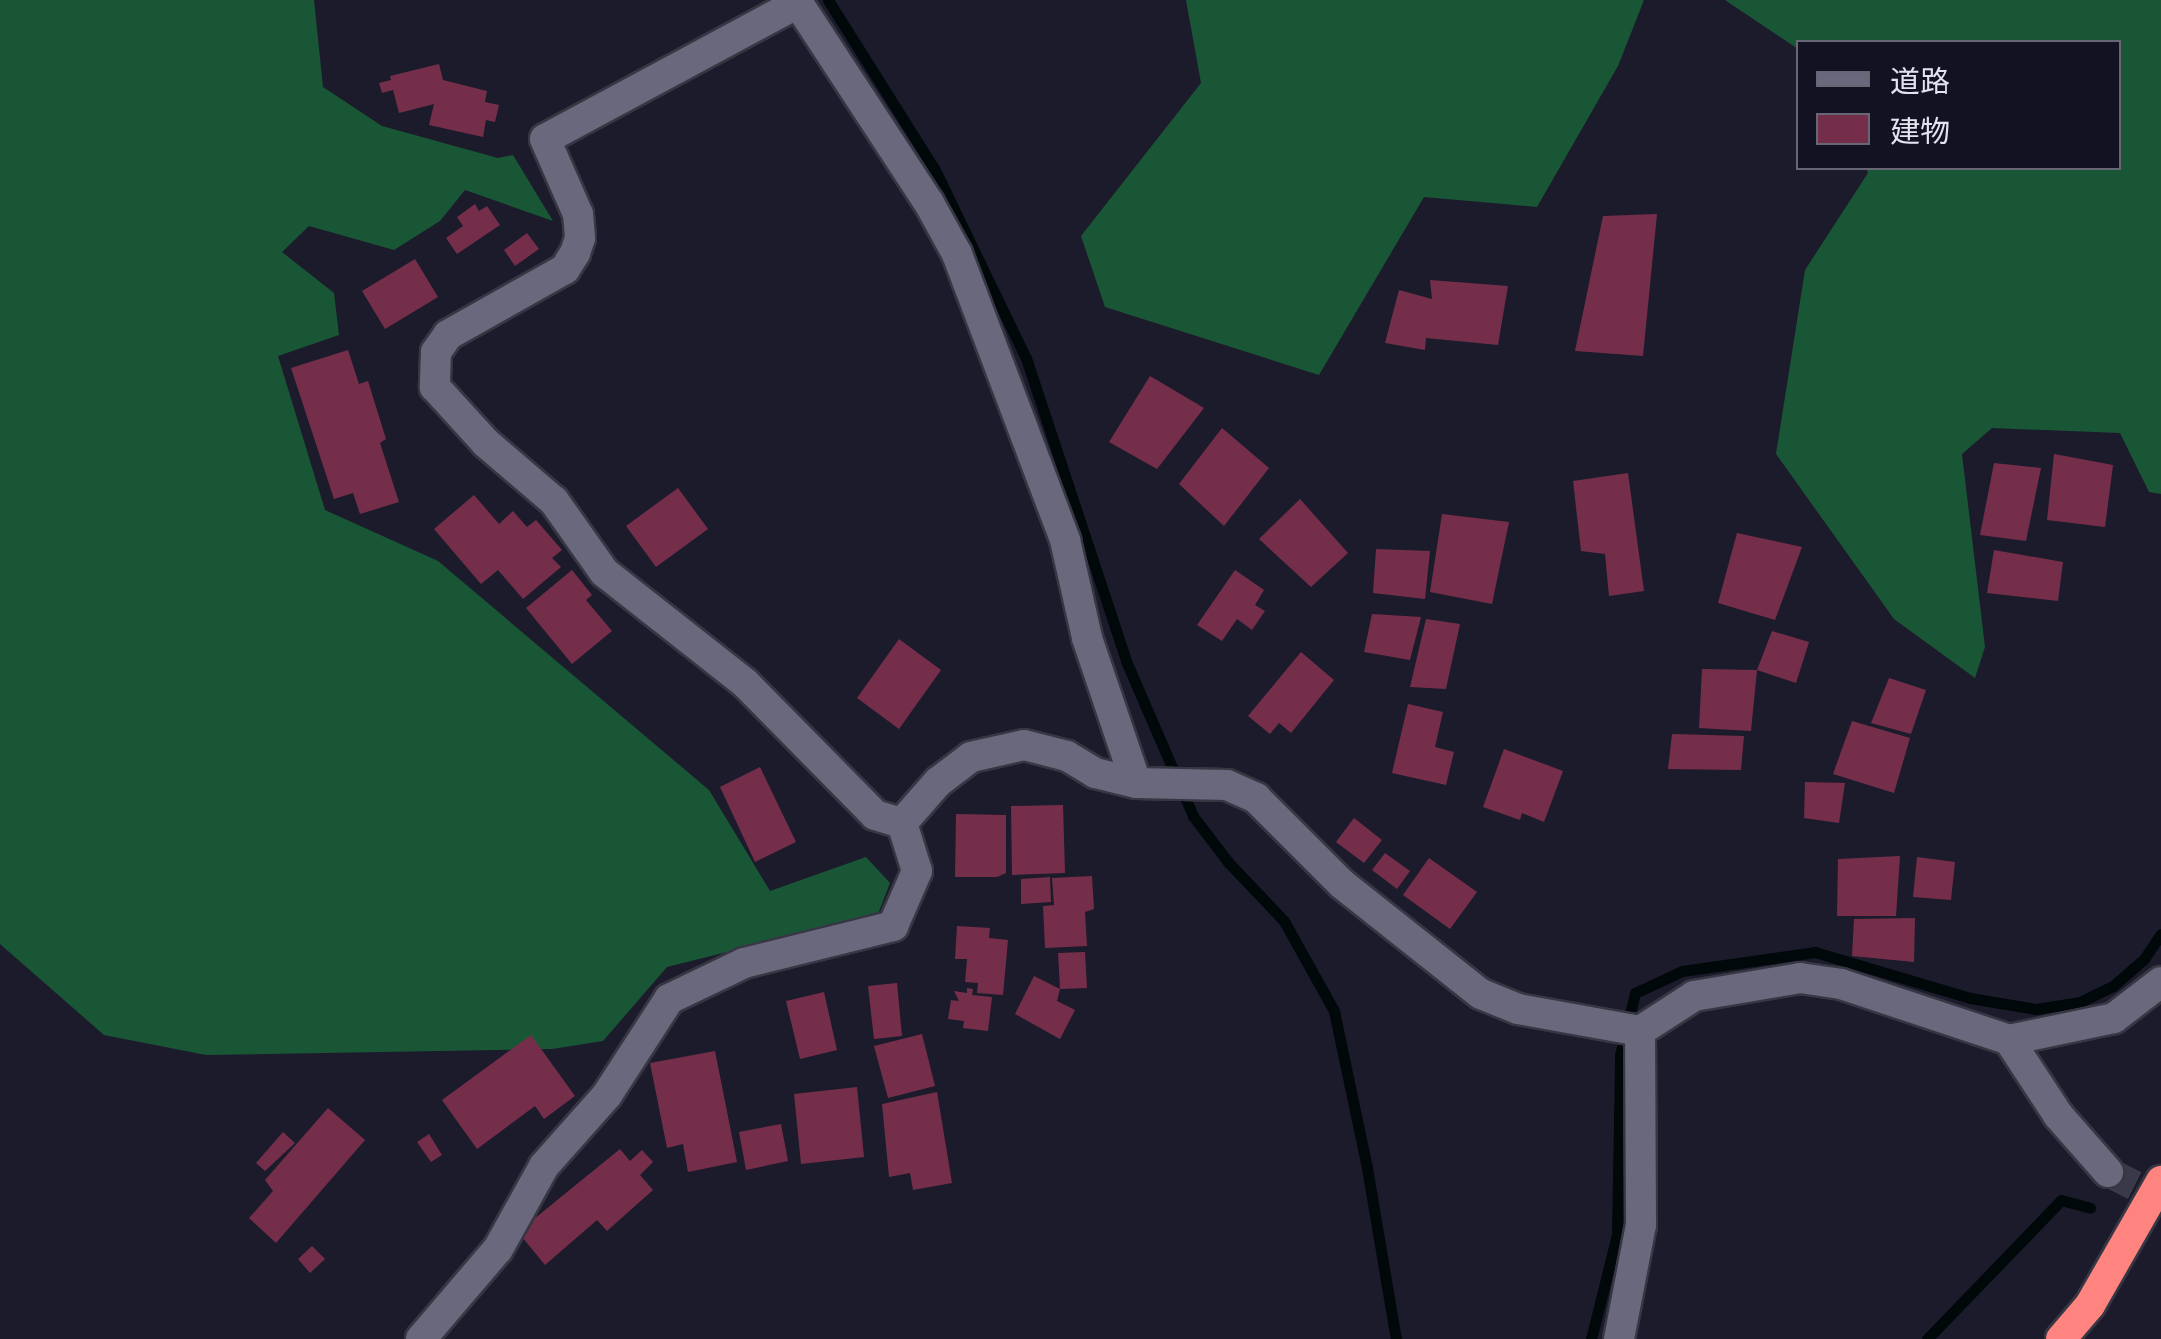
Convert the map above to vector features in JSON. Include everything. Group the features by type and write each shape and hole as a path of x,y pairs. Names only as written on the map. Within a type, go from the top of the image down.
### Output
{"highway":[{"path":"2061,1339 2090,1305 2161,1181"}],"street":[{"path":"902,824 874,816 746,683 604,572 554,501 486,444 435,387 436,352 448,335 565,269 575,253 580,238 578,214 545,139 797,2 957,254 1065,540 1087,638 1164,783"},
{"path":"902,824 938,782 971,757 1024,745 1067,756 1095,773 1164,783 1226,785 1256,798 1342,884 1481,994 1518,1009 1640,1031 1694,996 1800,978 1841,984 2008,1040 2114,1018 2161,982"},
{"path":"420,1339 498,1249 544,1166 607,1095 669,998 744,963 893,926 917,870 902,824"},
{"path":"1619,1339 1641,1224 1640,1031"},
{"path":"2008,1040 2058,1115 2108,1172"}],"green space":[{"path":"0,0 314,0 323,87 382,126 498,158 513,155 553,221 465,190 440,221 394,250 309,226 282,252 334,293 339,335 278,356 325,510 438,561 709,790 770,891 866,857 890,883 878,914 667,967 603,1041 552,1049 206,1055 104,1035 0,944"},
{"path":"1186,0 1644,0 1618,66 1537,207 1424,197 1319,375 1105,307 1081,236 1201,83"},
{"path":"1725,0 2161,0 2161,494 2149,492 2120,433 1992,428 1962,454 1985,647 1975,678 1894,619 1776,454 1805,270 1867,170 2121,170 2121,40 1796,40 1796,48"}],"building":[{"path":"439,64 443,80 487,91 485,102 499,105 495,122 486,120 483,137 429,125 434,104 399,113 393,90 382,93 379,83 391,80 390,76"},
{"path":"475,204 479,211 487,206 500,225 457,254 446,238 463,226 457,217"},
{"path":"1657,214 1643,356 1575,351 1603,216"},
{"path":"527,233 539,249 515,266 504,250"},
{"path":"415,259 438,297 385,329 362,291"},
{"path":"1430,280 1508,286 1498,345 1426,338 1425,350 1385,343 1399,290 1432,299"},
{"path":"348,350 359,384 368,381 386,439 380,443 399,502 360,514 353,493 334,499 291,368"},
{"path":"1150,376 1204,408 1157,469 1109,442"},
{"path":"1222,428 1269,468 1224,526 1179,484"},
{"path":"2054,454 2113,465 2105,527 2047,520"},
{"path":"1994,463 2041,468 2026,541 1980,535"},
{"path":"1628,473 1644,591 1609,596 1605,554 1581,551 1573,481"},
{"path":"678,488 708,529 656,567 626,526"},
{"path":"474,495 499,524 513,511 527,527 536,520 562,550 552,558 561,567 523,599 498,570 481,584 434,529"},
{"path":"1300,499 1348,553 1311,587 1259,539"},
{"path":"1442,514 1509,522 1492,604 1430,592"},
{"path":"1737,533 1802,547 1775,620 1718,603"},
{"path":"1376,549 1430,551 1425,599 1373,593"},
{"path":"1994,550 2063,562 2058,601 1987,593"},
{"path":"572,570 592,595 586,600 612,631 572,664 526,608"},
{"path":"1235,570 1264,590 1255,605 1265,611 1252,630 1237,619 1222,641 1197,625"},
{"path":"1372,614 1421,617 1410,660 1364,652"},
{"path":"1426,619 1460,624 1446,689 1410,687"},
{"path":"1772,631 1809,642 1796,683 1757,670"},
{"path":"899,639 941,670 899,729 857,698"},
{"path":"1301,652 1334,680 1291,733 1279,723 1270,734 1248,716"},
{"path":"1702,669 1757,670 1751,731 1699,728"},
{"path":"1889,678 1926,690 1911,734 1871,723"},
{"path":"1408,704 1443,712 1435,747 1454,752 1446,785 1392,773"},
{"path":"1852,721 1910,738 1894,793 1833,774"},
{"path":"1672,734 1744,736 1741,770 1668,769"},
{"path":"1504,749 1563,771 1544,822 1522,813 1520,820 1483,807"},
{"path":"760,767 796,842 755,862 720,787"},
{"path":"1805,782 1845,783 1839,823 1804,818"},
{"path":"1063,805 1065,873 1012,875 1011,806"},
{"path":"956,814 1006,815 1006,873 997,877 955,877"},
{"path":"1354,818 1382,840 1364,863 1336,842"},
{"path":"1385,853 1410,871 1397,889 1372,870"},
{"path":"1900,856 1896,916 1837,916 1838,859"},
{"path":"1917,857 1955,862 1951,900 1913,897"},
{"path":"1429,858 1477,892 1450,929 1403,895"},
{"path":"1092,876 1094,909 1085,912 1087,946 1045,948 1043,906 1054,905 1052,878"},
{"path":"1050,877 1051,902 1021,904 1021,879"},
{"path":"1915,918 1914,962 1852,956 1854,919"},
{"path":"957,926 990,928 989,938 1008,940 1003,995 977,993 978,983 965,982 967,959 955,959"},
{"path":"1085,952 1087,988 1060,989 1058,953"},
{"path":"1034,976 1060,989 1057,1001 1075,1010 1060,1039 1015,1014"},
{"path":"897,983 902,1036 874,1039 868,986"},
{"path":"967,988 973,989 972,995 992,997 988,1031 963,1028 964,1021 948,1019 951,1000 959,1001 954,991 967,993"},
{"path":"824,992 837,1050 800,1059 786,1001"},
{"path":"922,1034 935,1086 888,1098 874,1046"},
{"path":"531,1035 575,1096 544,1119 535,1106 477,1149 442,1100"},
{"path":"715,1051 737,1162 688,1172 683,1144 667,1148 650,1063"},
{"path":"857,1087 864,1157 801,1164 794,1094"},
{"path":"937,1092 952,1183 913,1190 910,1173 889,1177 882,1104"},
{"path":"328,1108 365,1140 276,1243 249,1218 273,1191 265,1180"},
{"path":"781,1124 788,1161 746,1170 739,1132"},
{"path":"283,1132 295,1143 265,1171 256,1163"},
{"path":"429,1134 442,1155 431,1162 417,1142"},
{"path":"620,1149 630,1161 642,1150 653,1162 640,1175 653,1190 607,1231 597,1220 545,1265 518,1232"},
{"path":"312,1246 325,1259 310,1273 298,1259"}],"waterway":[{"path":"828,0 934,168 1026,358 1126,661 1193,816 1228,862 1284,921 1334,1011 1367,1168 1396,1339"},
{"path":"1591,1339 1617,1235 1620,1055 1635,993 1682,971 1815,952 1970,998 2036,1009 2080,1002 2113,986 2144,959 2161,934"},
{"path":"1927,1339 2061,1200 2090,1208"}],"tunnel":[{"path":"2108,1172 2161,1199"}]}
